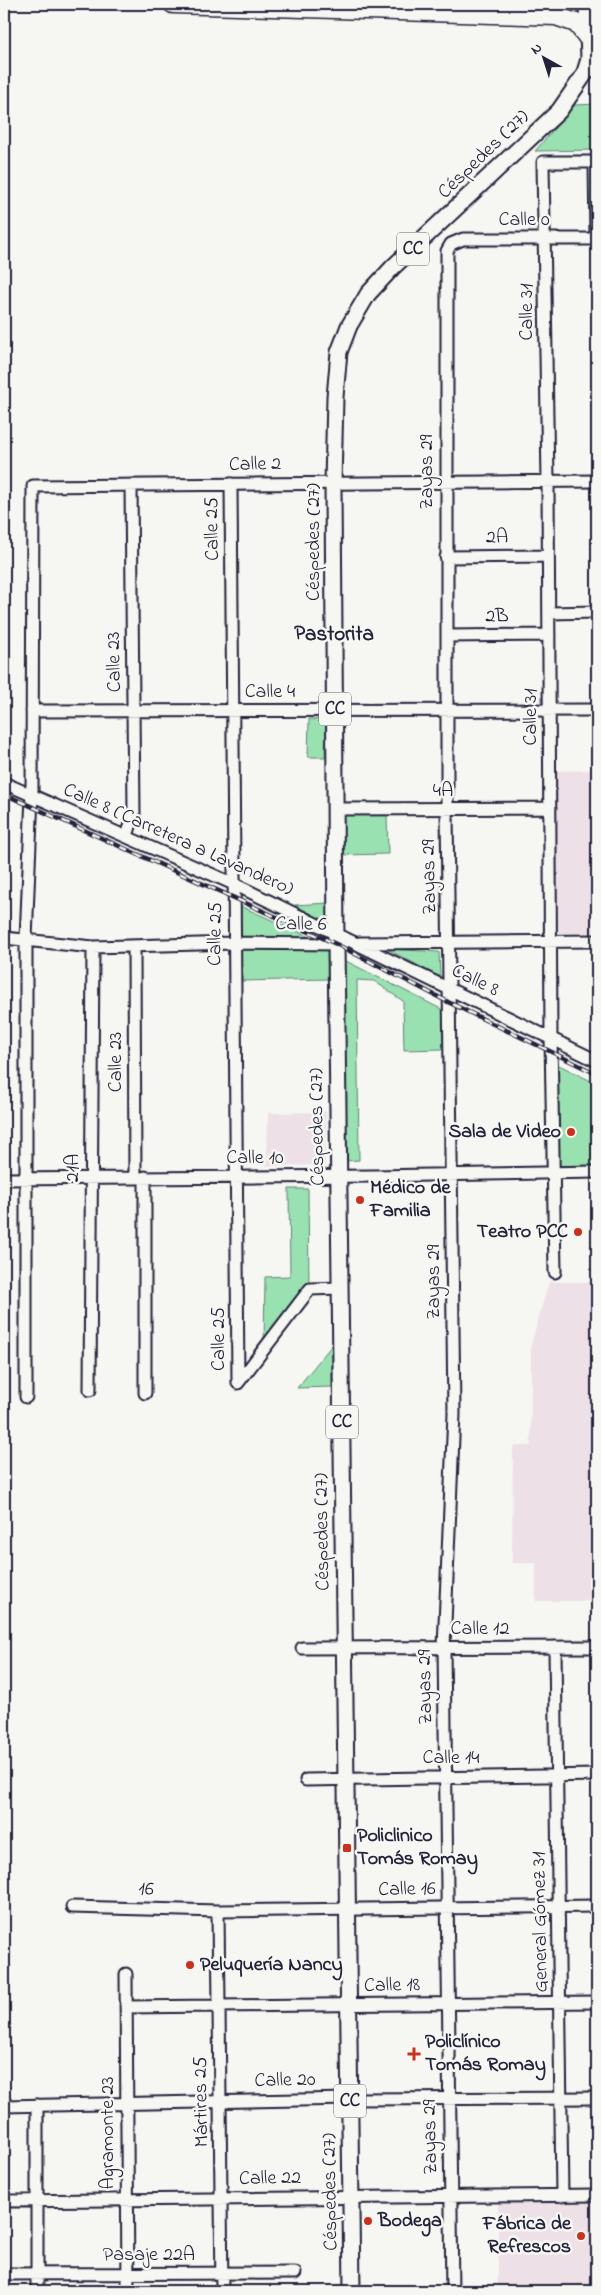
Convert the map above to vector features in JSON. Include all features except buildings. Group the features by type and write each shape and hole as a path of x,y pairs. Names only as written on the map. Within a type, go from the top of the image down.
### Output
{"highway":[{"path":"172,4 556,16 576,23 588,38"}],"main road":[{"name":"CC","path":"587,4 588,38 593,64"},
{"name":"Céspedes (27)","path":"352,2291 335,809 334,484 335,397 339,352 349,326 368,294 392,267 559,110 593,64"}],"street":[{"name":"Calle 31","path":"555,1272 551,1038 548,482 543,162 595,162 597,239"},
{"name":"Calle 0","path":"451,244 464,239 597,239"},
{"name":"Zayas 29","path":"451,244 447,251 446,557 454,1414 444,1647 452,2291"},
{"name":"Calle 2","path":"32,711 33,486 597,481"},
{"name":"Calle 25","path":"231,484 236,885 234,943 238,1177 238,1383 310,1289 340,1288"},
{"name":"Calle 23","path":"126,836 134,814 131,485"},
{"name":"2A","path":"446,557 548,556"},
{"path":"548,614 597,612"},
{"name":"2B","path":"447,636 549,634"},
{"name":"Calle 4","path":"32,711 597,710"},
{"path":"26,1396 26,939 32,795 32,711"},
{"name":"Calle 8 (Carretera a Lavandero)","path":"4,784 236,885 336,939"},
{"name":"4A","path":"335,809 447,810 550,808"},
{"name":"Calle 6","path":"4,938 93,947 336,939"},
{"name":"Calle 8","path":"336,939 356,943 597,1061"},
{"name":"Calle 6","path":"356,943 450,944 597,941"},
{"name":"Calle 23","path":"134,946 145,1393"},
{"name":"21A","path":"90,1390 93,947"},
{"name":"Calle 10","path":"4,1179 339,1177 597,1172"},
{"name":"General Gómez 31","path":"555,1647 560,1906 562,2196"},
{"name":"Calle 12","path":"302,1648 597,1647"},
{"name":"Calle 14","path":"306,1780 597,1776"},
{"name":"Calle 16","path":"218,1911 597,1906"},
{"name":"16","path":"72,1907 218,1911"},
{"name":"Mártires 25","path":"218,1911 222,2291"},
{"name":"Agramonte 23","path":"126,1974 128,2291"},
{"name":"Calle 18","path":"126,2007 597,2002"},
{"name":"Calle 20","path":"4,2106 350,2099 597,2098"},
{"path":"36,2291 37,2106"},
{"name":"Calle 22","path":"4,2201 597,2195"},
{"name":"Pasaje 22A","path":"4,2274 295,2273"}],"shaded area":[{"path":"597,770 597,934 558,933 556,771"},
{"path":"326,1112 325,1165 267,1166 268,1113"},
{"path":"549,1282 597,1282 597,1601 536,1601 536,1563 512,1563 513,1446 531,1446 531,1345"},
{"path":"597,2201 597,2291 498,2291 498,2202"}],"green space":[{"path":"597,104 597,150 535,151 575,105"},
{"path":"309,719 326,720 325,757 308,757"},
{"path":"341,815 387,815 388,854 341,855"},
{"path":"328,903 328,923 295,905"},
{"path":"240,906 317,940 241,939"},
{"path":"241,949 326,950 328,953 328,979 242,981"},
{"path":"387,949 439,952 440,977"},
{"path":"344,960 443,1010 444,1049 404,1050 403,1001 374,981 357,980 359,1160 346,1161"},
{"path":"557,1064 597,1084 597,1165 559,1166"},
{"path":"289,1189 308,1189 309,1287 264,1345 265,1277 290,1276"},
{"path":"332,1345 332,1387 297,1388"}],"railway":[{"path":"4,794 336,944 450,1003 597,1074"}],"place":[{"name":"Sala de Video","path":"571,1132"},
{"name":"Médico de Familia","path":"360,1200"},
{"name":"Teatro PCC","path":"578,1232"},
{"name":"Policlinico Tomás Romay","path":"347,1848"},
{"name":"Peluquería Nancy","path":"190,1965"},
{"name":"Policlínico Tomás Romay","path":"414,2054"},
{"name":"Bodega","path":"368,2221"},
{"name":"Fábrica de Refrescos","path":"581,2236"}],"district":[{"name":"Pastorita","path":"334,635"}]}
